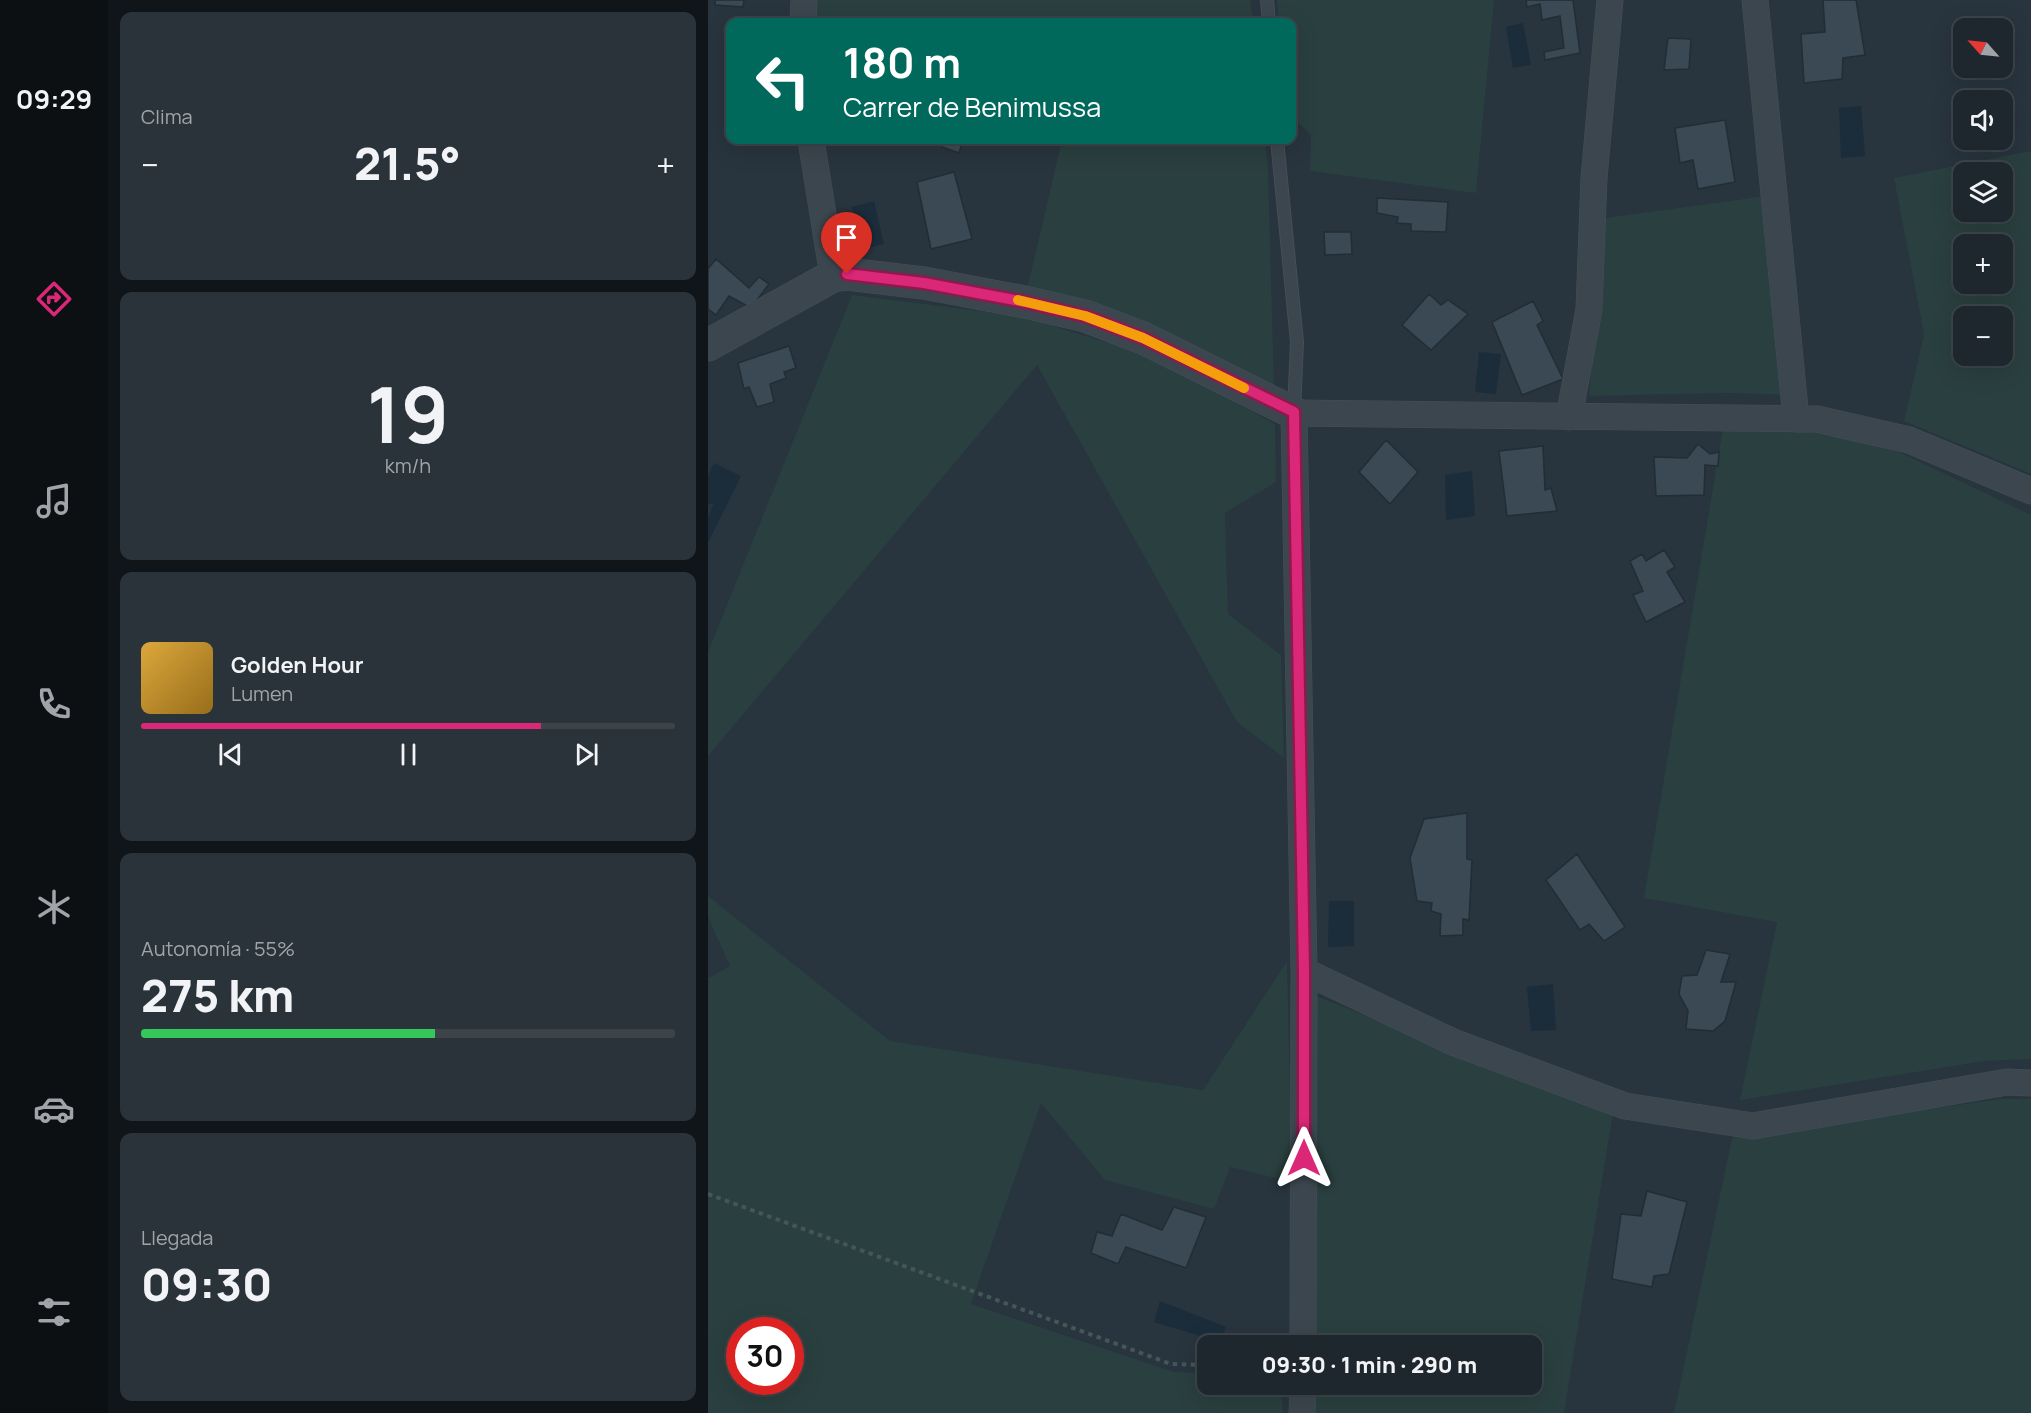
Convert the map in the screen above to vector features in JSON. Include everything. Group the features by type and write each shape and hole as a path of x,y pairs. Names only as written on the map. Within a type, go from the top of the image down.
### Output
{"street":[{"path":"802,18 804,0"},
{"path":"1569,417 1589,309 1594,178 1610,0"},
{"path":"1755,0 1796,419"},
{"path":"812,144 833,276"},
{"path":"708,345 833,276 847,274 924,283 1085,316 1143,338 1294,412 1817,419 1909,440 2031,491"},
{"path":"1294,412 1304,971 1303,1335"},
{"path":"1304,971 1453,1042 1625,1106 1754,1126 2007,1082 2031,1083"},
{"path":"1302,1413 1303,1395"}],"lane":[{"path":"1267,0 1269,18"},
{"path":"1277,144 1297,342 1294,412"}],"path":[{"path":"708,1194 1171,1364 1197,1365"}],"green space":[{"path":"815,0 1250,0 1252,18 813,18"},
{"path":"1277,0 1494,0 1476,193 1310,171 1311,134 1296,121 1296,18 1278,18"},
{"path":"1061,144 1265,144 1274,386 1028,285"},
{"path":"2031,151 2031,474 1904,421 1924,334 1894,178 1953,166 1953,222 2013,222 2013,162 1975,162"},
{"path":"1766,196 1785,395 1729,393 1589,396 1605,218"},
{"path":"852,295 1021,316 1154,357 1275,424 1276,482 1225,513 1228,614 1281,655 1284,758 1237,722 1037,365 708,756 708,652"},
{"path":"1723,428 1827,433 1899,452 2031,515 2031,1059 1985,1061 1740,1100 1777,922 1644,898"},
{"path":"708,896 890,1041 1203,1090 1287,961 1292,1182 1230,1167 1214,1209 1105,1180 1041,1103 971,1304 1174,1372 1197,1373 1197,1395 1282,1395 1283,1413 708,1413 708,978 730,966 708,917"},
{"path":"1311,994 1613,1113 1564,1413 1314,1413 1313,1395 1542,1395 1542,1335 1311,1335"},
{"path":"1999,1099 2031,1099 2031,1413 1674,1413 1732,1138"}],"water":[{"path":"1523,23 1531,65 1513,68 1506,27"},
{"path":"1861,106 1865,156 1841,158 1839,108"},
{"path":"874,201 884,244 860,250 852,207"},
{"path":"1479,352 1501,354 1496,394 1475,392"},
{"path":"714,463 741,476 708,543 708,517 714,503 708,504 708,476"},
{"path":"1472,471 1475,516 1446,520 1445,475"},
{"path":"1329,901 1354,901 1354,946 1328,947"},
{"path":"1553,984 1556,1030 1531,1031 1527,987"},
{"path":"1160,1301 1226,1327 1223,1335 1197,1335 1154,1322"}],"building":[{"path":"715,0 744,0 743,7 715,5"},
{"path":"1526,0 1573,0 1580,53 1545,60 1544,52 1564,48 1560,16 1542,20 1540,4 1527,7"},
{"path":"1823,0 1856,0 1865,55 1843,58 1842,79 1804,83 1801,34 1825,32"},
{"path":"1668,38 1691,39 1689,69 1664,70"},
{"path":"1725,120 1735,182 1698,189 1693,160 1680,163 1675,128"},
{"path":"943,144 962,144 959,153 942,147"},
{"path":"954,172 972,239 931,249 917,182"},
{"path":"1377,198 1448,202 1446,232 1411,231 1411,224 1397,223 1398,217 1377,213"},
{"path":"1324,232 1351,232 1352,254 1325,255"},
{"path":"716,259 749,288 759,277 769,284 751,308 729,296 716,315 708,309 708,269"},
{"path":"1429,294 1441,305 1448,300 1468,314 1431,350 1402,325"},
{"path":"1533,301 1543,321 1537,325 1563,379 1522,395 1492,322"},
{"path":"789,346 796,368 784,372 786,378 770,384 774,402 757,407 749,387 744,389 738,363"},
{"path":"1386,440 1418,472 1390,504 1359,472"},
{"path":"1698,444 1710,454 1719,452 1718,466 1705,465 1704,495 1656,496 1654,457 1687,458"},
{"path":"1543,446 1545,490 1551,488 1557,511 1507,516 1499,451"},
{"path":"1664,550 1675,567 1667,572 1685,602 1646,622 1633,595 1643,591 1630,561 1642,554 1646,561"},
{"path":"1467,813 1467,859 1472,860 1469,920 1463,919 1463,935 1440,936 1441,914 1431,911 1432,903 1417,901 1410,858 1424,819"},
{"path":"1577,854 1625,927 1604,941 1589,924 1580,930 1546,880"},
{"path":"1706,950 1730,954 1721,982 1736,982 1725,1021 1713,1031 1686,1029 1688,1011 1679,994 1682,976 1697,975"},
{"path":"1647,1191 1687,1202 1669,1274 1654,1276 1652,1287 1612,1279 1621,1214 1641,1216"},
{"path":"1174,1207 1206,1217 1186,1268 1126,1247 1118,1264 1091,1253 1097,1232 1112,1236 1121,1214 1162,1230"}],"slow traffic":[{"path":"1018,300 1085,316 1143,338 1244,388"}],"route":[{"path":"847,274 924,283 1085,316 1143,338 1294,412 1304,971 1304,1158"}]}
